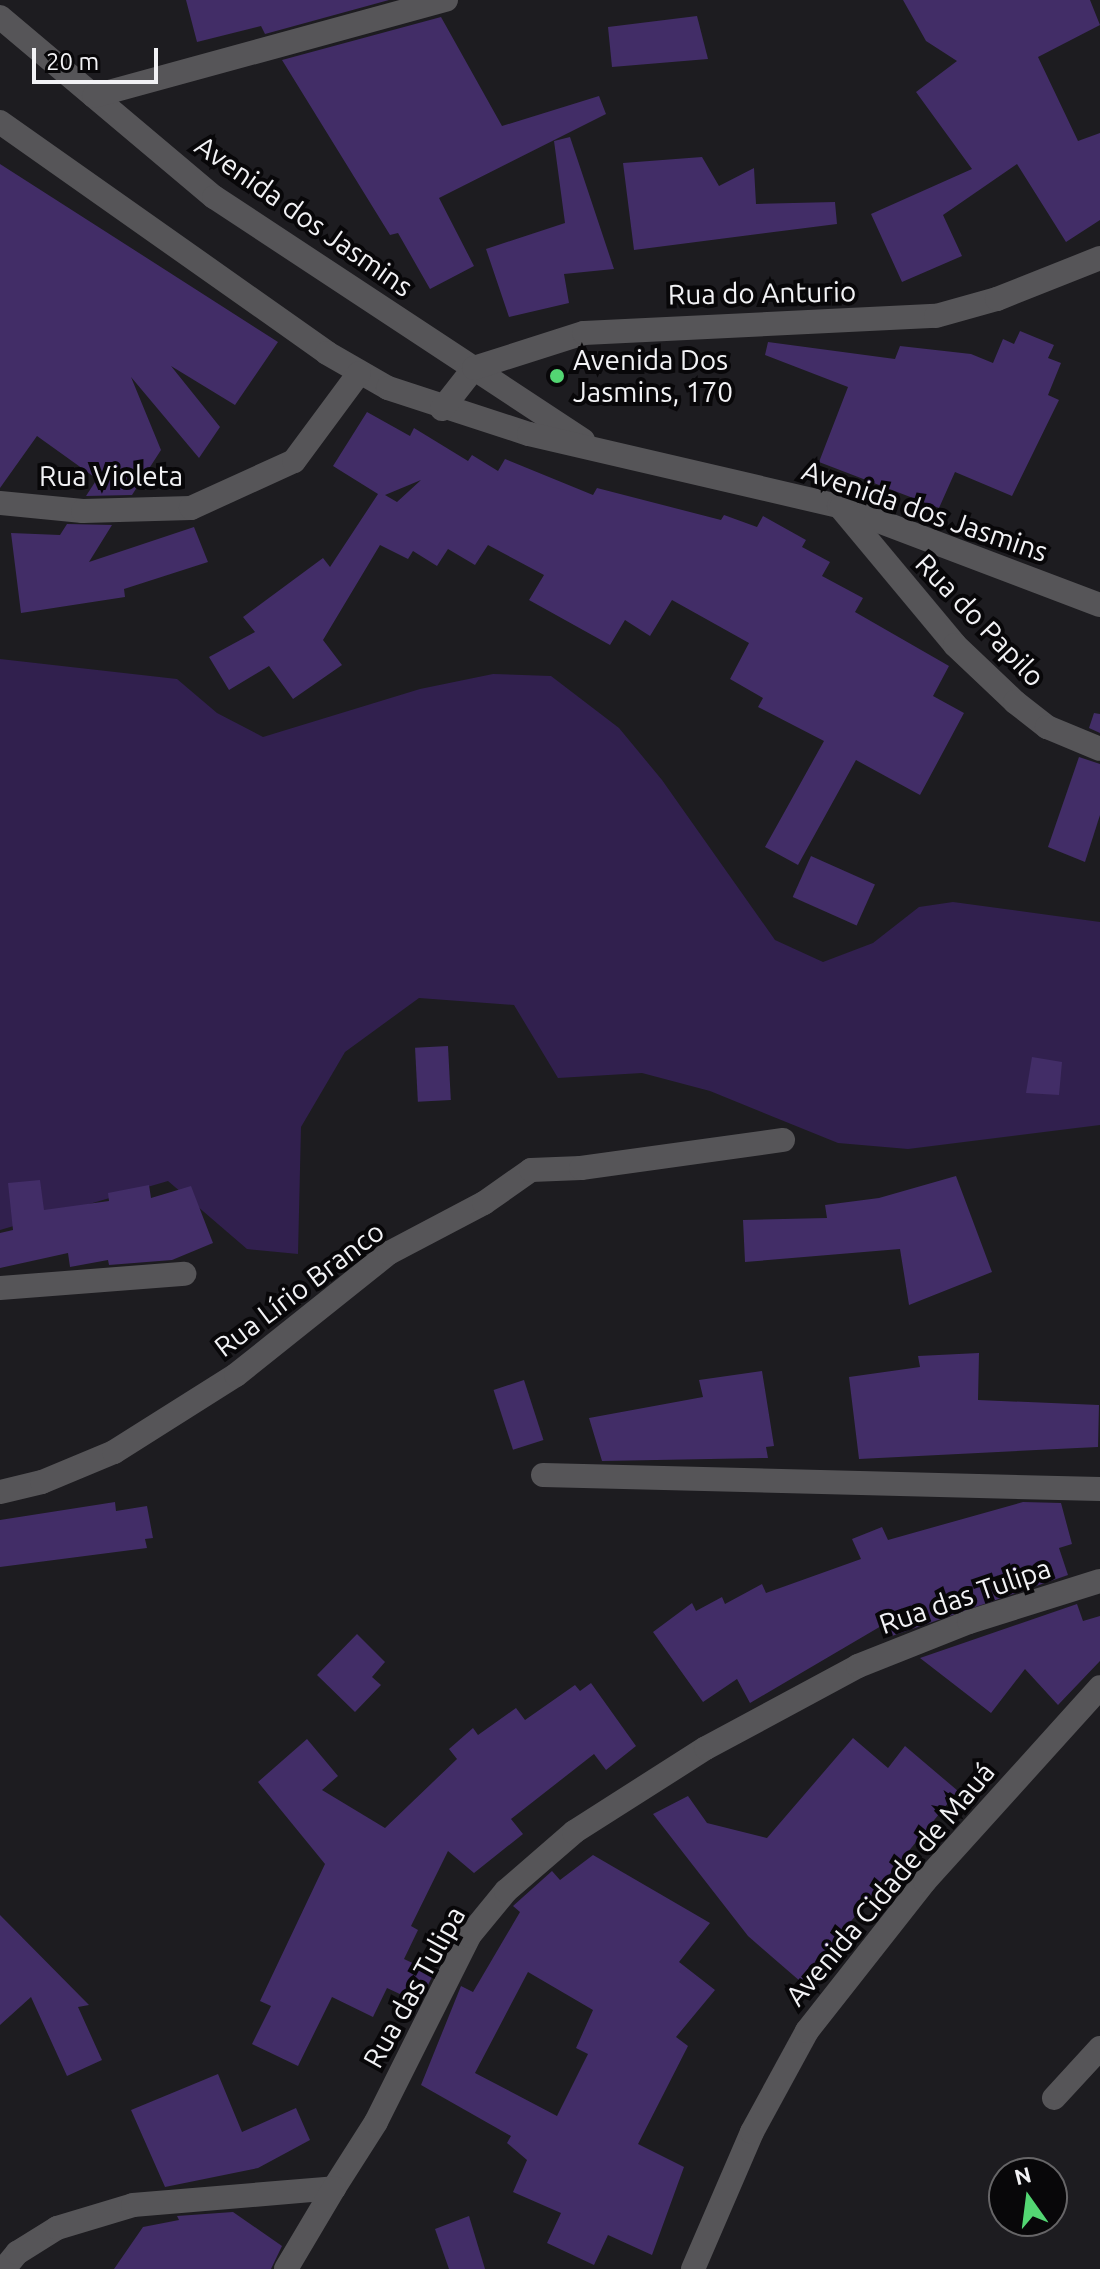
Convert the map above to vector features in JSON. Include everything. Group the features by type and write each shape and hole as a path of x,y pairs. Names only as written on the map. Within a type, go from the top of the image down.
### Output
{"street":[{"path":"94,96 446,0"},
{"name":"Avenida dos Jasmins","path":"0,17 214,197 589,444"},
{"name":"Avenida dos Jasmins","path":"0,122 359,373 442,409 839,506 1100,605"},
{"name":"Rua do Anturio","path":"474,368 584,333 936,316 997,299 1100,258"},
{"path":"442,409 474,368"},
{"name":"Rua Violeta","path":"0,503 83,511 191,508 294,461 359,373"},
{"name":"Rua do Papilo","path":"839,506 946,635 1015,702 1047,727 1100,749"},
{"name":"Rua Lírio Branco","path":"0,1492 42,1482 114,1452 236,1375 389,1253 484,1203 531,1170 581,1168 783,1140"},
{"path":"0,1288 184,1274"},
{"path":"543,1475 1100,1489"},
{"name":"Rua das Tulipa","path":"286,2269 376,2122 469,1936 506,1891 574,1832 706,1748 858,1666 969,1622 1100,1581"},
{"name":"Avenida Cidade de Mauá","path":"693,2269 752,2132 807,2031 925,1881 1100,1687"},
{"path":"1054,2098 1100,2048"},
{"path":"7,2255 57,2228 133,2205 334,2188"}],"shaded area":[{"path":"0,659 177,679 217,713 263,737 420,689 493,674 551,676 619,728 662,780 775,940 823,962 873,943 919,907 953,902 1100,922 1100,1125 908,1149 838,1143 710,1091 642,1073 558,1078 514,1005 419,998 345,1052 301,1127 298,1254 247,1249 168,1181 0,1230"}],"building":[{"path":"186,0 389,0 265,34 261,26 197,42"},
{"path":"903,0 1090,0 1100,25 1038,57 1078,141 1100,133 1100,220 1066,242 1017,164 943,215 962,256 902,282 871,214 972,169 916,92 957,61 926,41"},
{"path":"697,16 708,59 612,67 608,27"},
{"path":"441,17 502,126 599,96 606,114 439,198 474,266 430,289 398,233 390,235 282,60"},
{"path":"570,137 614,269 564,274 569,303 509,317 486,249 565,223 554,141"},
{"path":"702,157 719,186 754,168 756,204 835,202 837,224 634,250 623,163"},
{"path":"0,164 278,342 235,405 171,366 220,427 199,458 131,377 161,450 132,495 86,496 97,479 37,436 0,488"},
{"path":"1020,331 1054,345 1048,358 1061,363 1048,395 1059,400 1012,496 955,472 939,508 819,462 848,387 765,355 768,342 895,359 900,346 971,354 993,363 1003,339 1014,344"},
{"path":"367,412 410,436 414,428 468,461 472,455 498,471 505,459 593,495 597,488 721,520 724,515 757,527 763,516 806,540 802,547 830,562 822,576 863,598 855,612 949,666 933,696 964,713 920,795 856,760 798,865 765,847 824,741 758,707 763,698 730,679 749,643 672,600 650,636 625,620 610,645 529,600 544,575 488,545 475,565 448,549 437,566 413,551 408,559 380,545 323,640 342,665 293,699 269,666 229,690 209,657 255,632 243,617 323,558 330,567 378,494 333,466","holes":["421,480 397,502 385,495"]},
{"path":"67,524 112,525 89,562 194,527 208,562 124,589 125,597 21,613 11,533 60,535"},
{"path":"1094,713 1100,714 1100,733 1089,728"},
{"path":"1079,757 1100,764 1100,815 1085,862 1048,847"},
{"path":"811,856 875,884 857,926 793,897"},
{"path":"448,1046 451,1100 418,1102 415,1048"},
{"path":"1032,1057 1062,1062 1059,1095 1026,1093"},
{"path":"956,1176 992,1272 909,1305 900,1249 745,1262 743,1220 827,1218 825,1205 879,1198"},
{"path":"40,1180 44,1210 109,1201 108,1193 149,1185 151,1198 191,1186 213,1243 172,1260 109,1265 108,1260 70,1267 68,1253 0,1268 0,1233 13,1230 8,1183"},
{"path":"979,1353 978,1400 1099,1405 1098,1447 859,1459 849,1377 920,1367 918,1356"},
{"path":"762,1371 774,1446 766,1447 768,1458 602,1461 589,1418 703,1397 699,1380"},
{"path":"524,1380 543,1440 513,1450 494,1390"},
{"path":"115,1502 116,1511 147,1506 153,1538 145,1539 147,1548 0,1567 0,1520"},
{"path":"1023,1502 1061,1503 1072,1544 1059,1548 1068,1575 892,1636 888,1633 905,1612 750,1703 737,1679 703,1702 653,1632 692,1603 696,1611 722,1597 725,1604 762,1584 766,1593 861,1559 852,1539 882,1527 888,1540"},
{"path":"1077,1604 1083,1621 1100,1616 1100,1661 1058,1705 1025,1669 991,1713 920,1658"},
{"path":"357,1634 385,1662 372,1677 381,1685 355,1712 317,1675"},
{"path":"591,1683 636,1746 606,1770 594,1754 511,1819 523,1834 474,1873 448,1851 411,1926 418,1930 404,1959 434,1973 419,2003 387,1988 373,2017 332,1997 298,2066 252,2044 271,2006 260,2001 325,1864 258,1782 307,1739 338,1776 322,1790 385,1828 457,1759 449,1749 473,1728 478,1735 516,1708 525,1720 575,1685 580,1691"},
{"path":"853,1738 888,1768 905,1746 958,1791 801,1982 748,1936 653,1814 688,1796 707,1823 767,1838"},
{"path":"593,1855 710,1923 679,1962 715,1990 676,2037 688,2046 638,2144 684,2167 652,2255 608,2235 594,2265 547,2243 561,2213 513,2192 527,2160 507,2143 511,2136 421,2085 461,1986 473,1992 520,1912 513,1906 552,1871 560,1880","holes":["528,1972 593,2010 576,2048 588,2054 557,2116 475,2073"]},
{"path":"0,1915 89,2005 78,2007 102,2060 67,2076 31,1997 0,2025"},
{"path":"218,2074 242,2132 296,2108 310,2140 258,2168 165,2187 131,2110"},
{"path":"233,2212 282,2246 271,2269 114,2269 143,2227 179,2220 177,2216"},
{"path":"469,2216 485,2269 449,2269 435,2229"}],"place":[{"name":"Avenida Dos Jasmins, 170","path":"557,376"}]}
